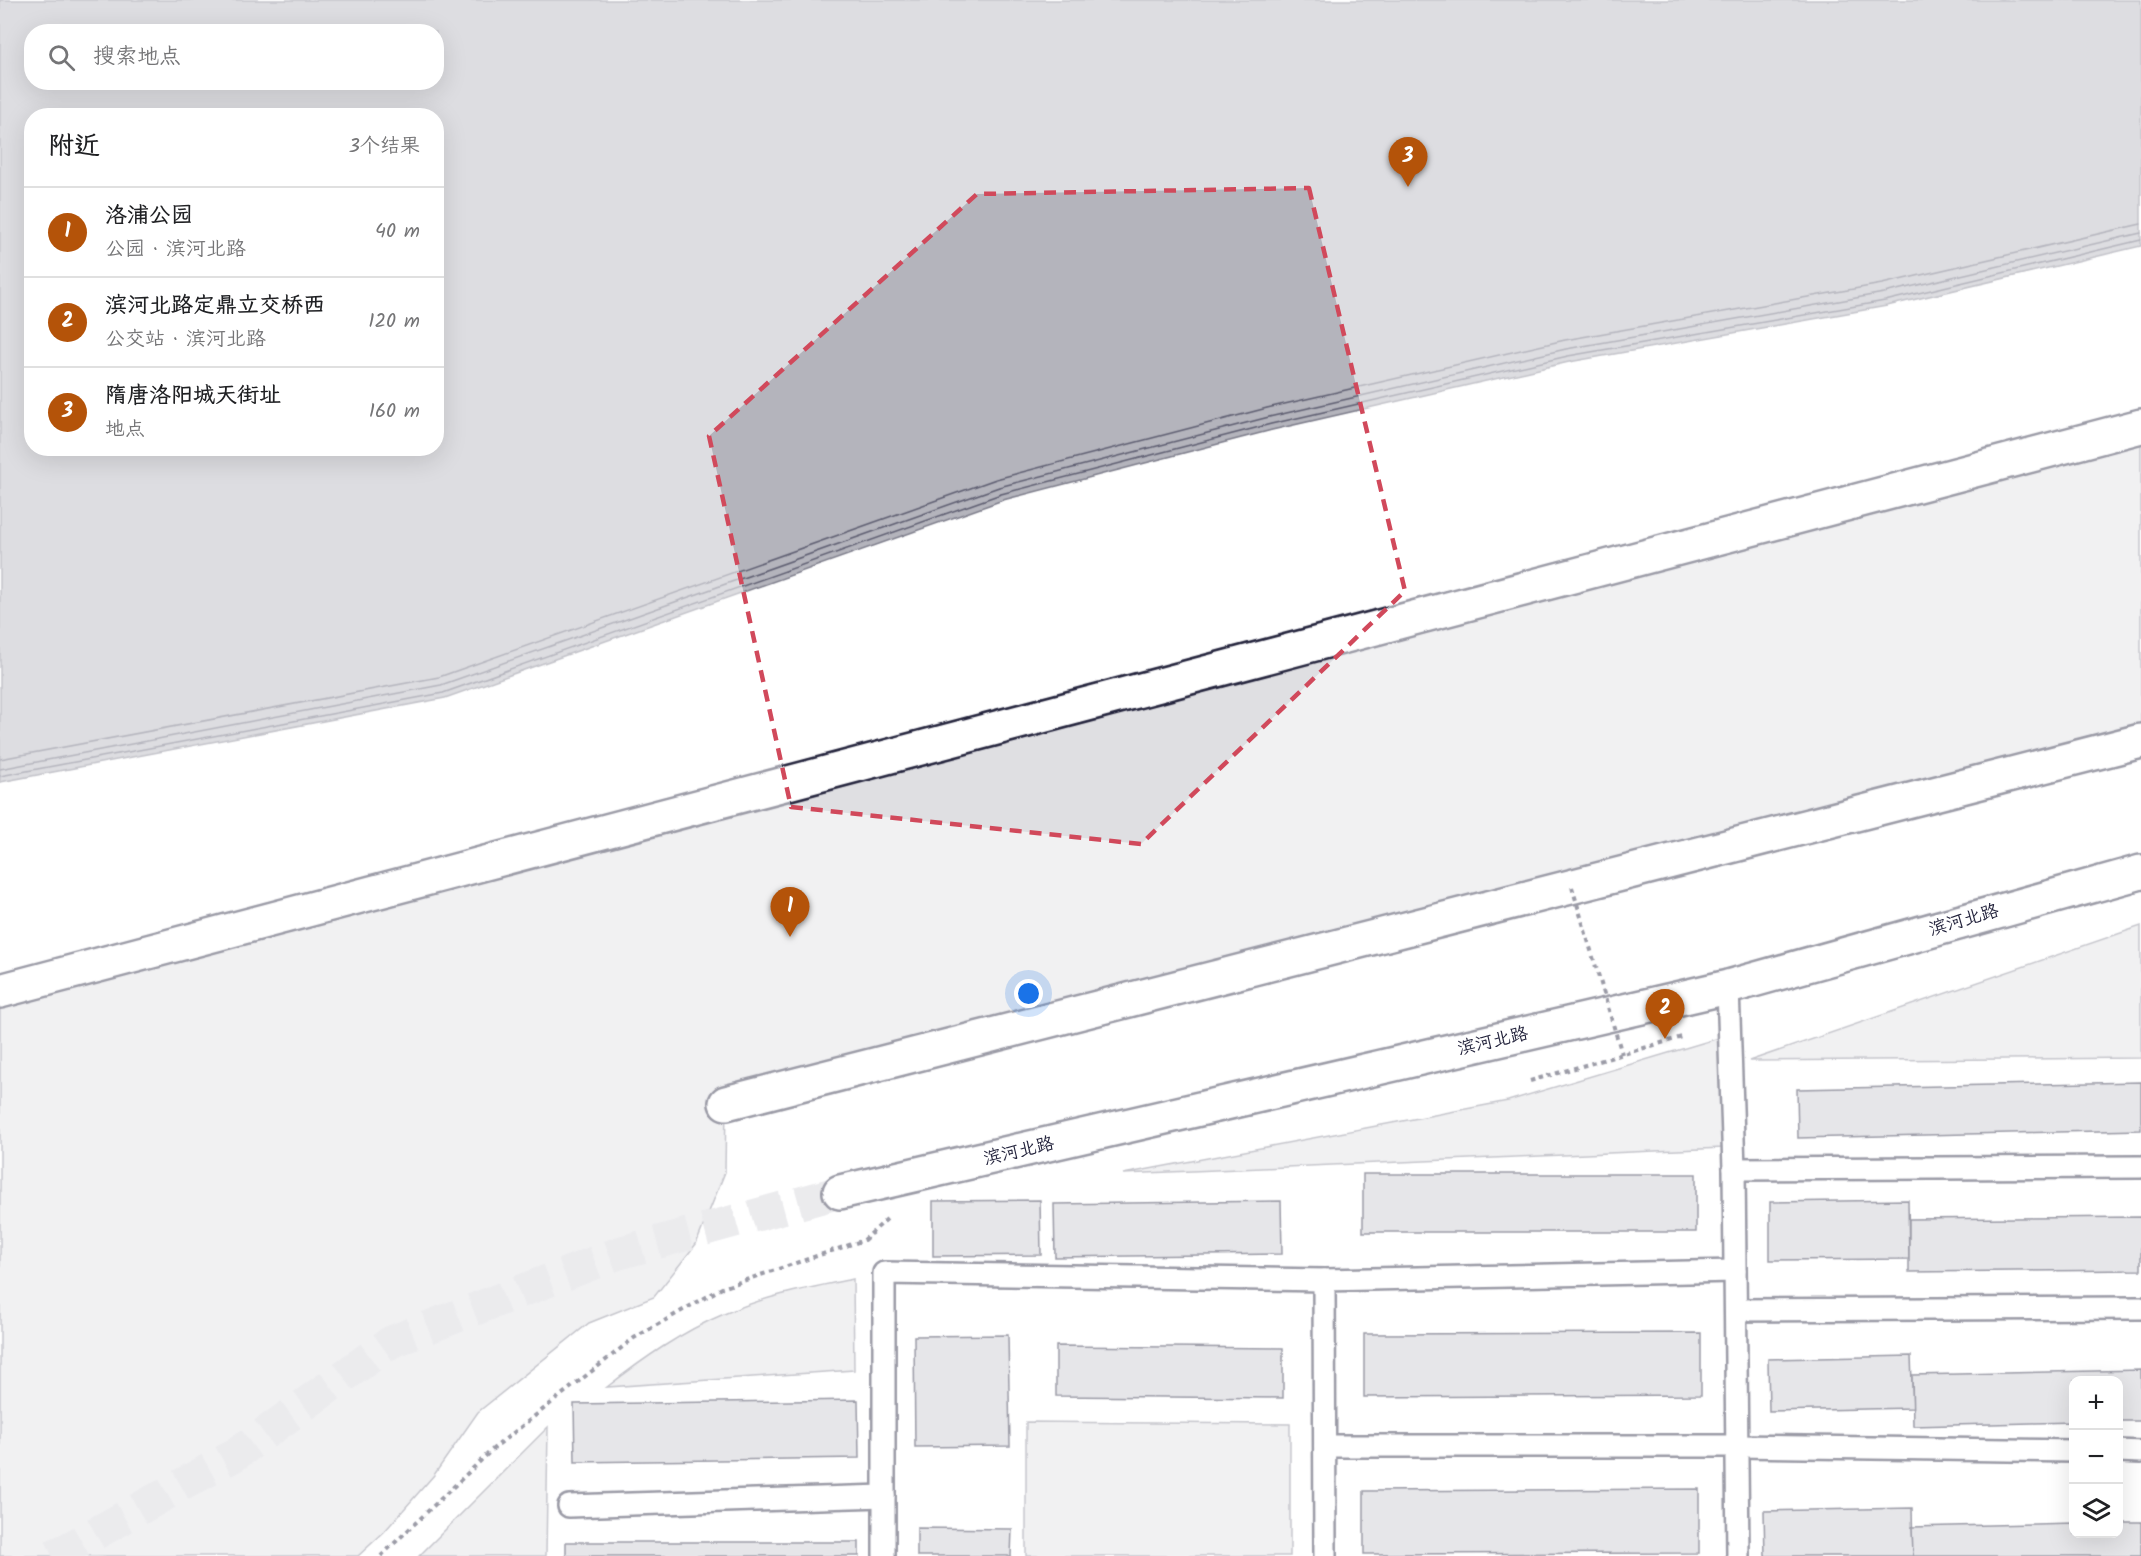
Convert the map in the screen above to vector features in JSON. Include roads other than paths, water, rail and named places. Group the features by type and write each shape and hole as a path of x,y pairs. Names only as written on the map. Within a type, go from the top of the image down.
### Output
{"street":[{"path":"0,991 2141,426"},
{"path":"726,1103 2141,741"},
{"name":"滨河北路","path":"840,1192 1728,987 2141,872"}],"lane":[{"path":"1728,987 1734,1169 1738,1556"},
{"path":"1734,1169 2141,1167"},
{"path":"884,1556 884,1273 1324,1280 1735,1271"},
{"path":"1324,1280 1325,1556"},
{"path":"1736,1310 2141,1308"},
{"path":"1325,1446 1737,1446 2069,1451"},
{"path":"2123,1451 2141,1452"},
{"path":"569,1506 884,1496"}],"water":[{"path":"0,0 2141,0 2141,246 1887,306 1569,362 1272,430 1003,500 445,698 0,782"}],"tunnel":[{"path":"52,1556 235,1455 391,1342 619,1253 840,1192"}],"place":[{"name":"隋唐洛阳城天街址","path":"1408,187"},
{"name":"洛浦公园","path":"790,937"},
{"name":"滨河北路定鼎立交桥西","path":"1665,1039"}]}
